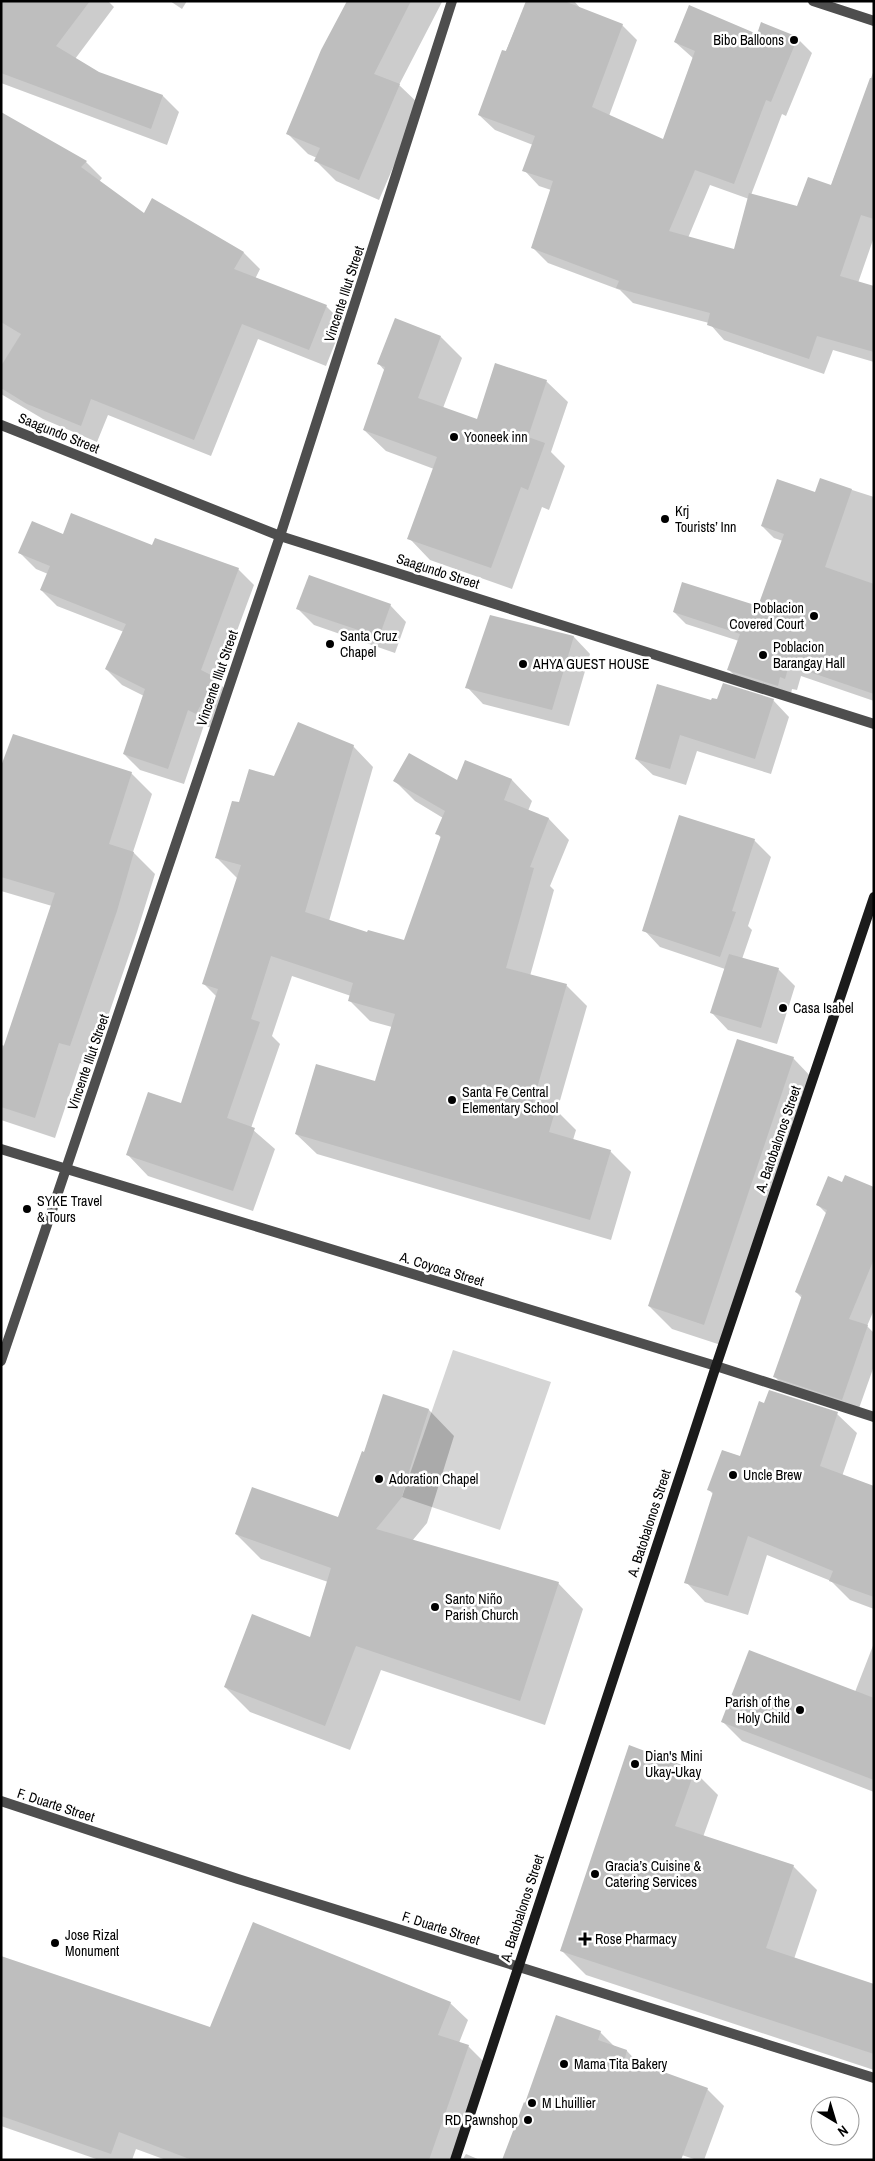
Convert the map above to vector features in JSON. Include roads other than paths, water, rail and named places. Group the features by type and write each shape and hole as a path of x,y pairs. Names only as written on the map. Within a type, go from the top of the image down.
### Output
{"street":[{"name":"Vincente Illut Street","path":"1,1361 280,536 452,1"},
{"path":"813,1 874,21"},
{"name":"Saagundo Street","path":"1,426 280,536 874,724"},
{"name":"A. Batobalonos Street","path":"455,2160 716,1366 874,897"},
{"name":"A. Coyoca Street","path":"1,1149 716,1366 874,1417"},
{"name":"F. Duarte Street","path":"1,1801 517,1967 874,2078"}],"place":[{"name":"Bibo Balloons","path":"794,40"},
{"name":"Yooneek inn","path":"454,437"},
{"name":"Krj Tourists’ Inn","path":"665,519"},
{"name":"Poblacion Covered Court","path":"814,616"},
{"name":"Santa Cruz Chapel","path":"330,644"},
{"name":"Poblacion Barangay Hall","path":"763,655"},
{"name":"AHYA GUEST HOUSE","path":"523,664"},
{"name":"Casa Isabel","path":"783,1008"},
{"name":"Santa Fe Central Elementary School","path":"452,1100"},
{"name":"SYKE Travel & Tours","path":"27,1209"},
{"name":"Uncle Brew","path":"733,1475"},
{"name":"Adoration Chapel","path":"379,1479"},
{"name":"Santo Niño Parish Church","path":"435,1607"},
{"name":"Parish of the Holy Child","path":"800,1710"},
{"name":"Dian's Mini Ukay-Ukay","path":"635,1764"},
{"name":"Gracia’s Cuisine & Catering Services","path":"595,1874"},
{"name":"Rose Pharmacy","path":"585,1939"},
{"name":"Jose Rizal Monument","path":"55,1943"},
{"name":"Mama Tita Bakery","path":"564,2064"},
{"name":"M Lhuillier","path":"532,2103"},
{"name":"RD Pawnshop","path":"528,2120"}]}
